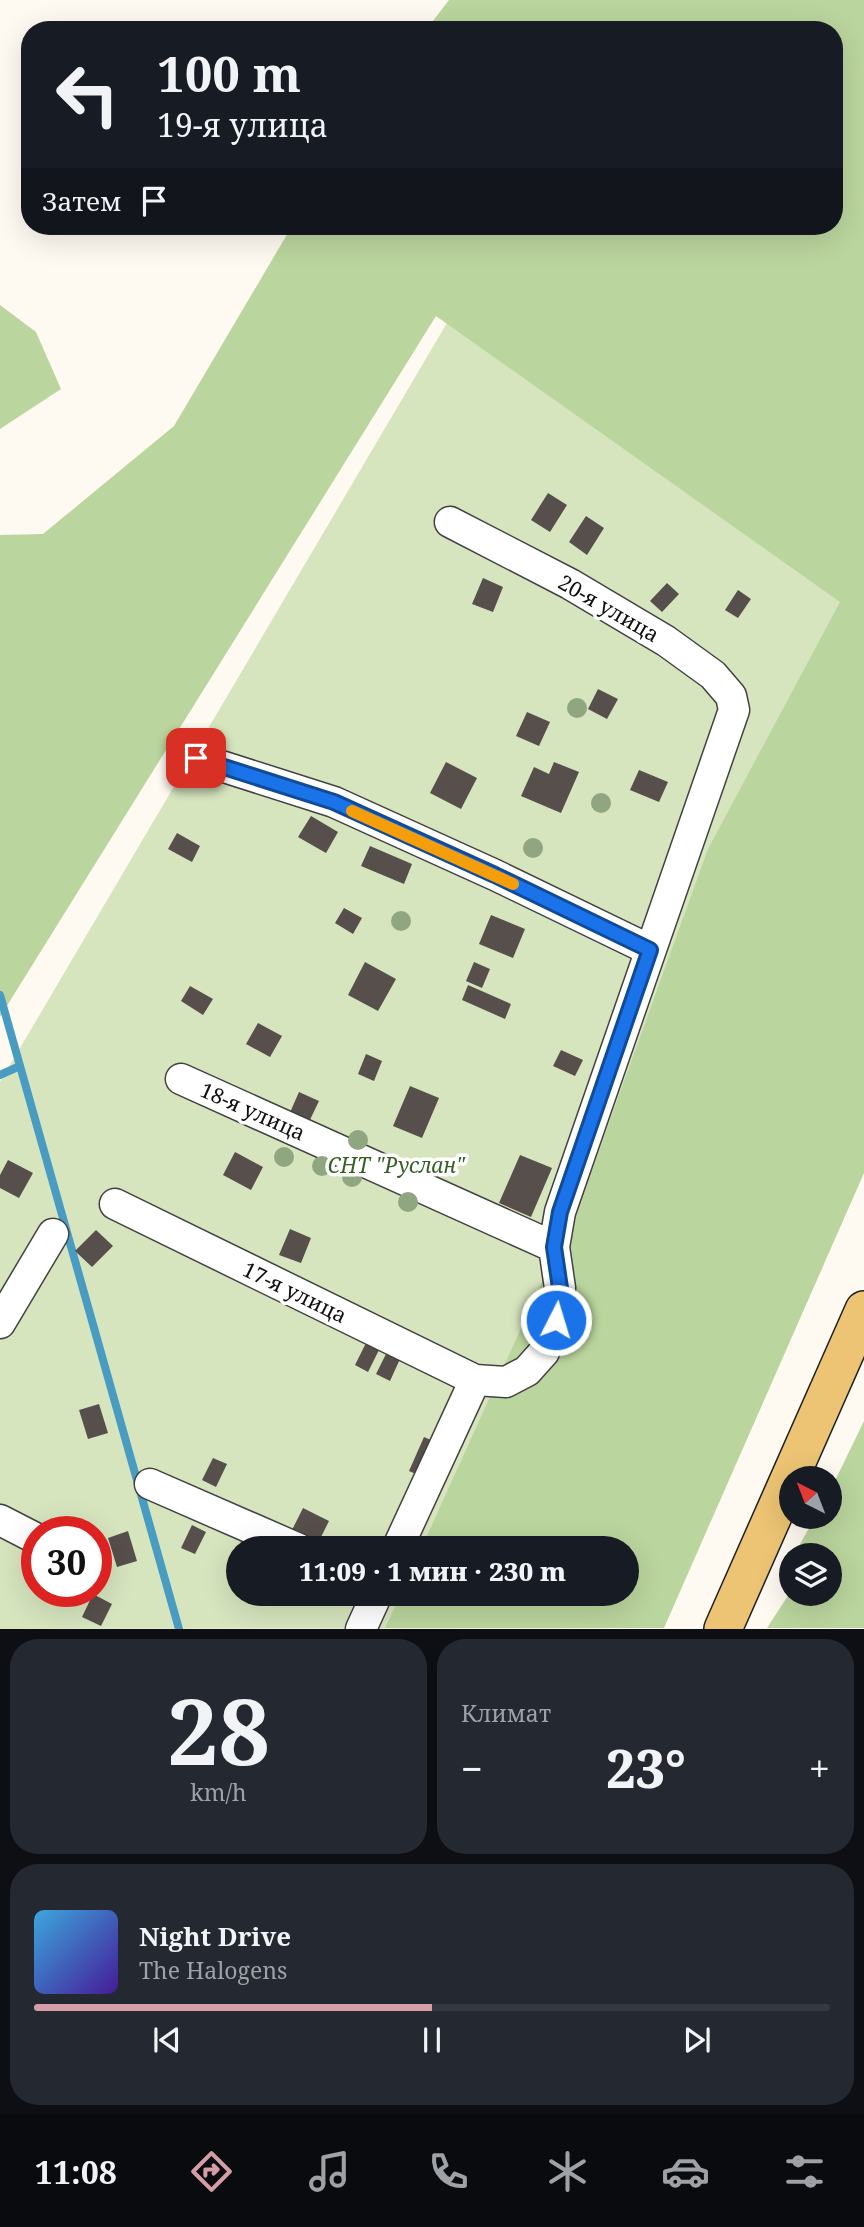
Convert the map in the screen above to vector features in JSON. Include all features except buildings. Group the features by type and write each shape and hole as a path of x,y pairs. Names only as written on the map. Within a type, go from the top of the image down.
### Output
{"main road":[{"path":"723,1629 864,1310"}],"street":[{"name":"20-я улица","path":"450,522 570,584 666,641 713,675 731,696 734,710 730,724 650,950"},
{"path":"196,758 334,802 495,875 650,950 560,1212 554,1247 560,1288 556,1320 544,1352 527,1371 506,1382 475,1380 403,1536"},
{"name":"18-я улица","path":"181,1079 554,1247"},
{"name":"17-я улица","path":"115,1204 475,1380"},
{"path":"0,1323 53,1234"},
{"path":"150,1484 269,1536"},
{"path":"0,1520 21,1531"},
{"path":"361,1629 372,1606"}],"green space":[{"path":"449,0 864,0 864,1173 664,1628 385,1628 395,1606 639,1606 639,1536 427,1536 589,1178 708,849 840,602 436,316 0,1017 0,535 43,534 174,426 287,235 843,235 843,21 433,21"},
{"name":"СНТ \"Руслан\"","path":"864,0 864,1041 639,1580 639,1536 226,1536 226,1606 628,1606 619,1628 0,1629 0,1082 499,235 843,235 843,22"},
{"path":"0,305 36,332 61,389 0,429"},
{"path":"864,1421 864,1628 767,1628 781,1606 842,1606 842,1543 801,1543 808,1530 842,1530 842,1466"}],"waterway":[{"path":"0,995 179,1629"},
{"path":"0,1075 20,1066"}],"slow traffic":[{"path":"352,811 513,884"}],"route":[{"path":"196,758 334,802 495,875 650,950 560,1212 554,1247 560,1288 556,1320"}]}
